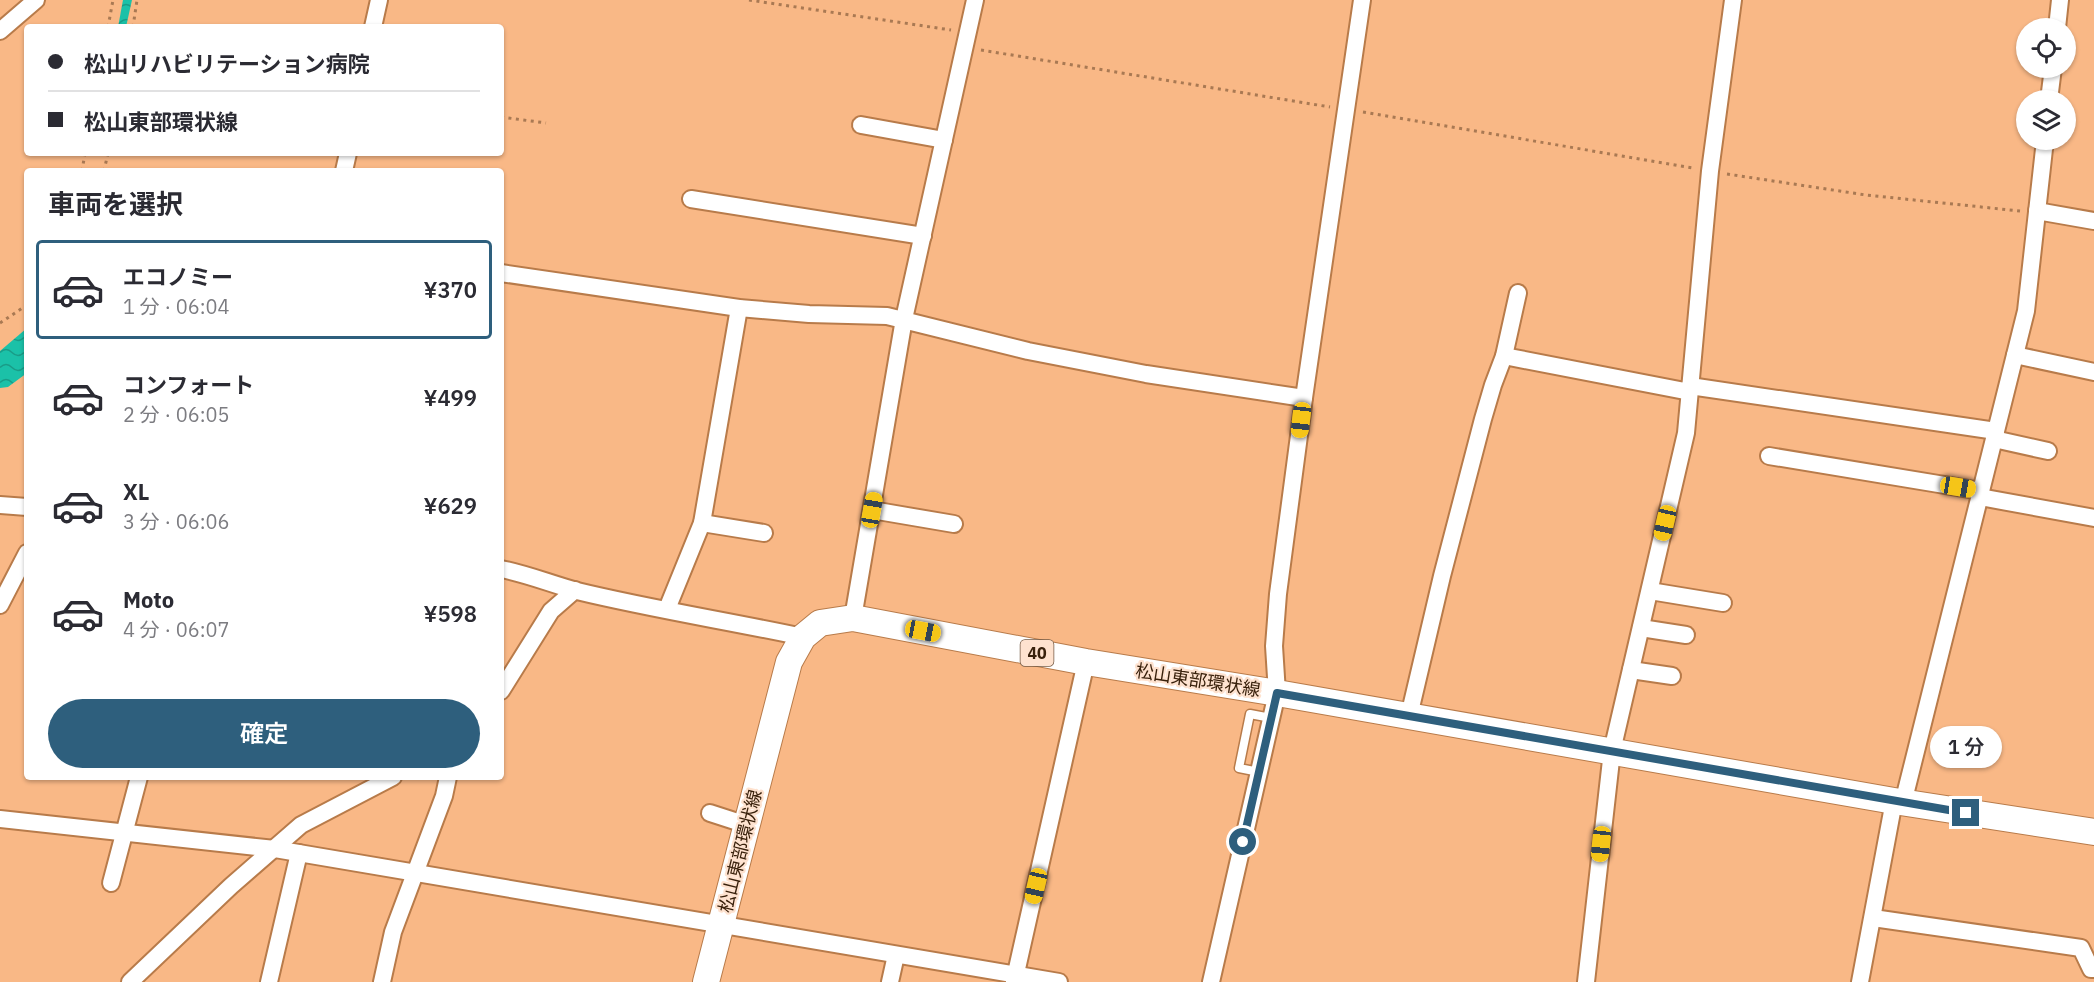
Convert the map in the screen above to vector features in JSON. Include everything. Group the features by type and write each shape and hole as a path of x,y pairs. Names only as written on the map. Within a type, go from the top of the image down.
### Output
{"main road":[{"name":"松山東部環状線","path":"706,982 789,662 803,637 820,623 854,618 1086,662 1277,693 1899,802 2094,832"}],"street":[{"path":"0,31 36,0"},
{"path":"375,24 379,0"},
{"path":"854,618 904,319 975,0"},
{"path":"1211,982 1277,693 1274,646 1278,594 1362,0"},
{"path":"1586,982 1612,752 1686,433 1710,171 1733,0"},
{"path":"2058,18 2060,0"},
{"path":"861,125 944,140"},
{"path":"1860,982 1899,802 2026,311 2044,150"},
{"path":"691,199 923,236"},
{"path":"2037,211 2094,221"},
{"path":"504,273 739,308 809,314 887,315 1028,351 1146,374 1304,398"},
{"path":"1409,716 1442,576 1483,419 1504,356 1518,293"},
{"path":"667,609 702,523 739,308"},
{"path":"2015,355 2094,372"},
{"path":"1504,356 1690,389 1995,435 2048,451"},
{"path":"1770,456 1980,494 2094,518"},
{"path":"0,505 24,507"},
{"path":"872,510 954,524"},
{"path":"702,523 764,533"},
{"path":"0,605 24,564"},
{"path":"504,570 575,590 704,619 803,637"},
{"path":"504,686 551,611 575,590"},
{"path":"1650,591 1723,603"},
{"path":"1641,628 1686,635"},
{"path":"1015,979 1086,662"},
{"path":"1631,670 1672,675"},
{"path":"111,883 138,780"},
{"path":"130,982 231,886 301,825 387,780"},
{"path":"382,982 393,932 444,796 447,780"},
{"path":"710,813 747,825"},
{"path":"0,819 275,849 896,955 1015,979 1059,982"},
{"path":"269,982 299,853"},
{"path":"1873,918 2081,948 2091,969 2094,969"},
{"path":"890,982 896,955"}],"path":[{"path":"109,24 113,0"},
{"path":"133,24 137,0"},
{"path":"748,0 1347,110 1710,171 1866,195 2016,212 2037,211"},
{"path":"504,117 546,123"},
{"path":"0,323 24,307"}],"water":[{"path":"123,0 132,0 127,24 119,24"},
{"path":"24,331 24,375 8,387 0,388 0,351"}],"route":[{"path":"1243,842 1277,693 1966,813"}]}
